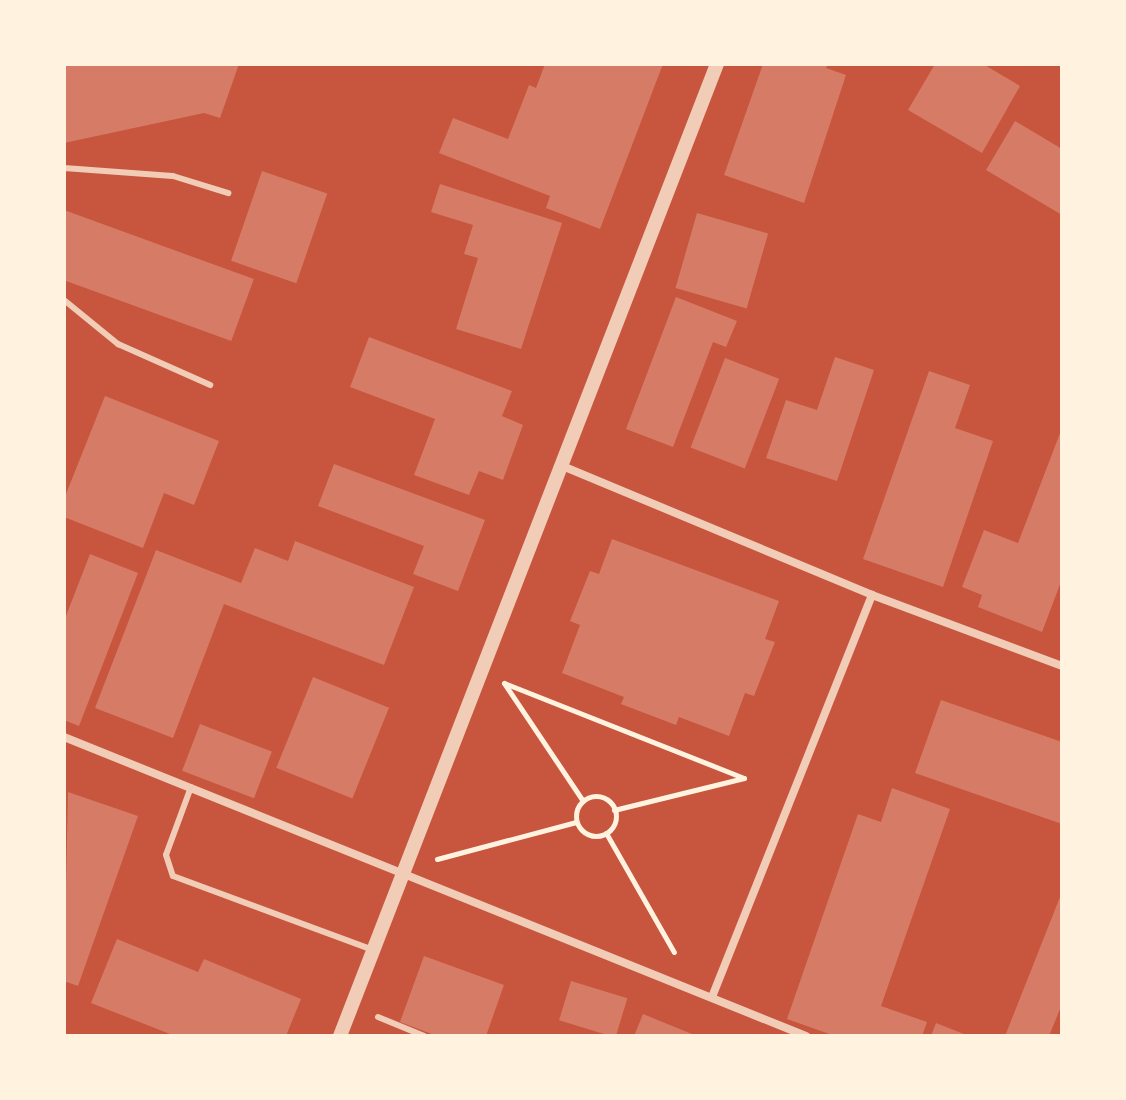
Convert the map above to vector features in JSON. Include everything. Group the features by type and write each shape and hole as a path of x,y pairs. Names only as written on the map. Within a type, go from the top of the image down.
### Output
{"street":[{"path":"340,1036 717,64"},
{"path":"560,465 872,595 1062,666"},
{"path":"712,997 872,595"},
{"path":"64,737 404,871 806,1036"}],"lane":[{"path":"64,168 173,176 228,193"},
{"path":"64,300 118,344 210,385"},
{"path":"191,787 166,855 173,876 373,950"},
{"path":"378,1017 424,1036"}],"path":[{"path":"583,801 504,683 744,778 614,810"},
{"path":"576,822 592,836 606,833 612,828 614,810 604,798 583,801"},
{"path":"576,822 583,801"},
{"path":"437,859 576,822"},
{"path":"606,833 674,952"}],"building":[{"path":"64,64 239,64 220,118 204,113 64,143"},
{"path":"545,64 663,64 600,229 546,208 550,196 439,153 453,118 508,139 529,85 536,88"},
{"path":"763,64 828,64 826,68 846,75 804,203 724,175"},
{"path":"935,64 983,64 1020,86 982,153 908,110"},
{"path":"1015,121 1062,149 1062,215 986,170"},
{"path":"262,171 327,193 296,283 231,261"},
{"path":"440,184 562,223 521,349 456,329 478,258 464,254 473,225 431,212"},
{"path":"64,210 254,279 231,341 64,280"},
{"path":"697,213 768,233 747,308 676,288"},
{"path":"676,297 737,321 726,347 713,342 673,447 626,429"},
{"path":"369,337 512,391 502,416 523,425 503,480 479,471 469,495 414,475 435,419 350,387"},
{"path":"835,357 874,370 837,481 766,458 786,400 817,410"},
{"path":"725,358 779,379 745,468 691,448"},
{"path":"929,371 970,385 955,428 993,441 943,587 863,559"},
{"path":"105,396 219,441 194,505 164,493 143,548 64,517 64,499"},
{"path":"1062,428 1062,579 1042,632 978,607 982,595 962,587 984,530 1018,543"},
{"path":"334,464 485,520 458,591 413,574 424,546 318,506"},
{"path":"612,539 779,601 765,639 775,642 754,696 745,693 729,736 679,717 676,725 621,704 624,697 562,673 580,625 570,621 590,571 599,574"},
{"path":"295,541 414,587 384,665 224,604 173,738 95,708 156,550 241,583 255,548 288,561"},
{"path":"90,554 138,573 79,726 64,720 64,621"},
{"path":"313,677 389,708 352,799 276,768"},
{"path":"941,700 1062,742 1062,824 915,773"},
{"path":"200,724 272,752 254,798 182,771"},
{"path":"892,788 950,809 881,1006 927,1022 922,1036 835,1036 787,1019 858,814 881,822"},
{"path":"68,792 138,816 78,986 64,981"},
{"path":"1062,892 1062,1004 1049,1036 1005,1036"},
{"path":"117,939 198,972 204,959 301,999 286,1036 175,1036 91,1003"},
{"path":"424,956 504,985 486,1036 437,1036 400,1022"},
{"path":"571,981 627,998 616,1036 559,1020"},
{"path":"643,1014 692,1034 634,1036"},
{"path":"936,1023 969,1036 931,1036"}]}
